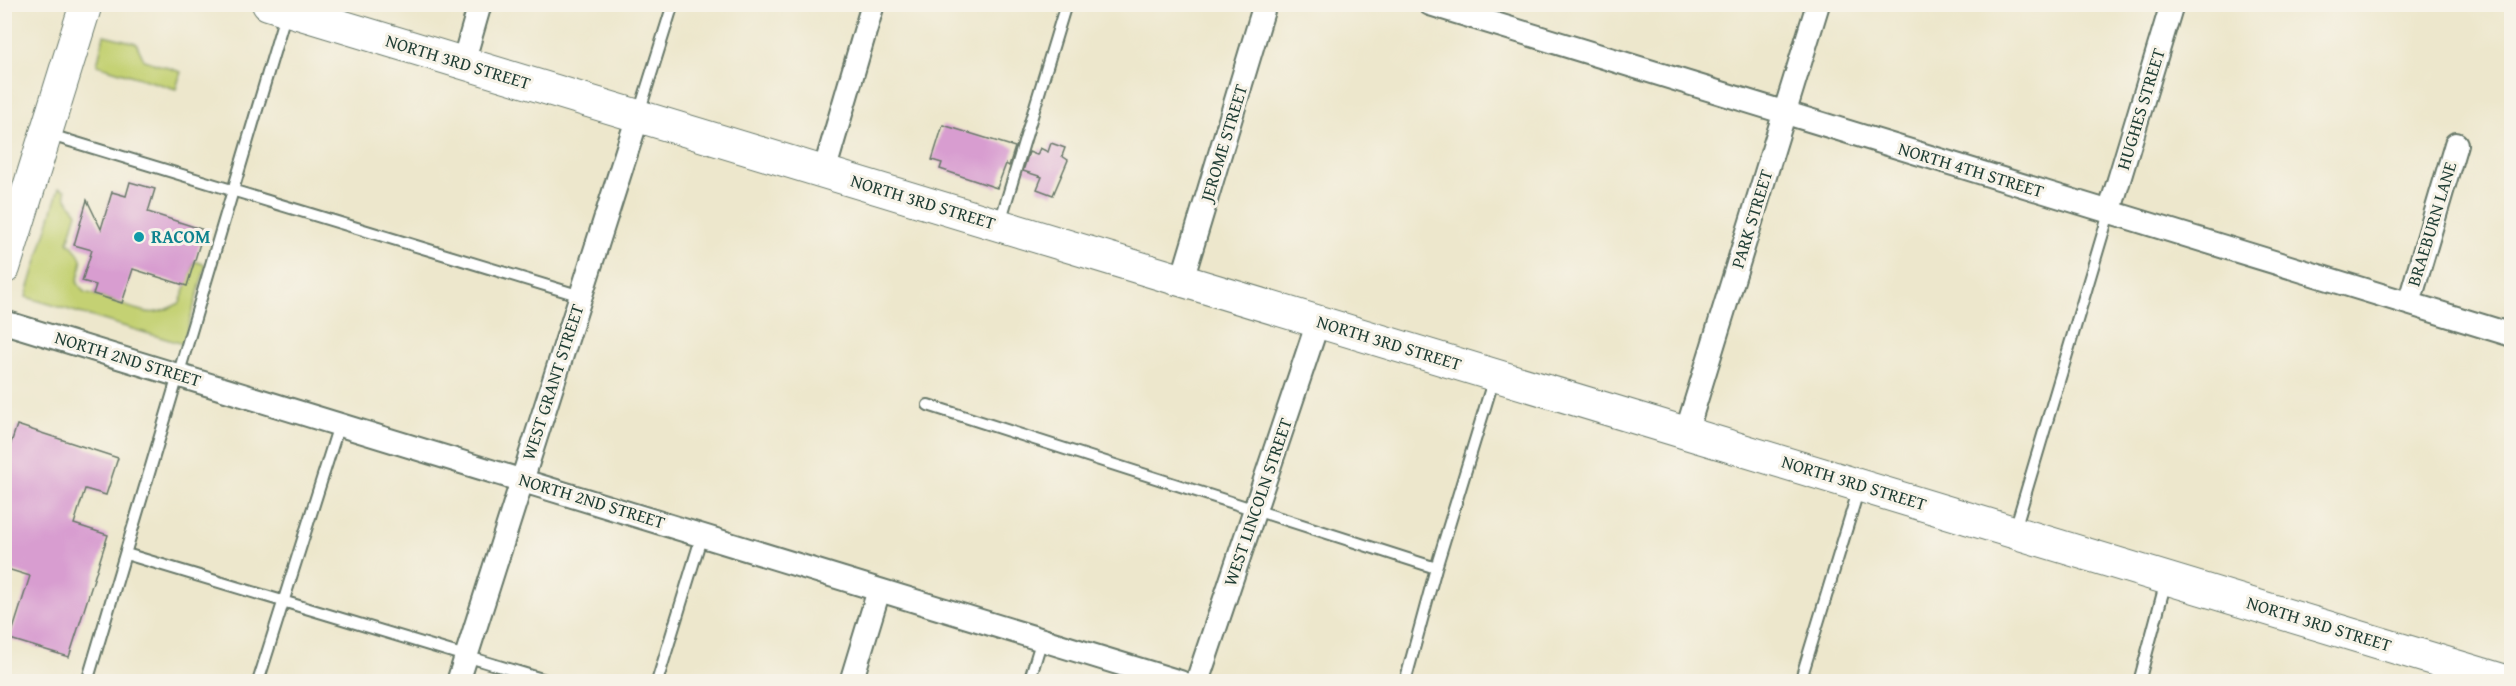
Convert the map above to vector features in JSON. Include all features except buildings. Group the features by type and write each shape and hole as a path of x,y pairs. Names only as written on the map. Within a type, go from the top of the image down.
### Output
{"street":[{"path":"4,268 86,4"},
{"path":"462,63 480,4"},
{"path":"824,172 873,4"},
{"name":"JEROME STREET","path":"1182,280 1265,4"},
{"name":"NORTH 4TH STREET","path":"1430,4 2511,335"},
{"name":"PARK STREET","path":"1686,433 1818,4"},
{"name":"HUGHES STREET","path":"2109,213 2172,4"},
{"name":"NORTH 3RD STREET","path":"281,6 462,63 2509,681"},
{"name":"WEST GRANT STREET","path":"458,681 638,116"},
{"name":"BRAEBURN LANE","path":"2409,303 2456,144"},
{"name":"NORTH 2ND STREET","path":"4,321 1180,681"},
{"name":"WEST LINCOLN STREET","path":"1197,681 1318,322"},
{"path":"851,681 879,590"}],"lane":[{"path":"638,116 673,4"},
{"path":"999,225 1066,4"},
{"path":"87,681 233,190 281,6"},
{"path":"46,134 581,296"},
{"path":"2014,532 2109,213"},
{"path":"1405,681 1436,568 1495,375"},
{"path":"928,405 1256,508 1436,568"},
{"path":"258,681 339,425"},
{"path":"1800,681 1860,485"},
{"path":"657,681 702,535"},
{"path":"126,554 552,681"},
{"path":"2139,681 2166,578"},
{"path":"1029,681 1042,639"}],"green space":[{"path":"104,35 136,43 144,60 181,72 176,89 97,65"},
{"path":"59,188 65,190 66,198 77,213 68,242 80,256 81,269 77,282 84,292 142,311 166,310 180,303 195,261 206,265 183,344 26,297"}],"place":[{"name":"RACOM","path":"139,237"}]}
